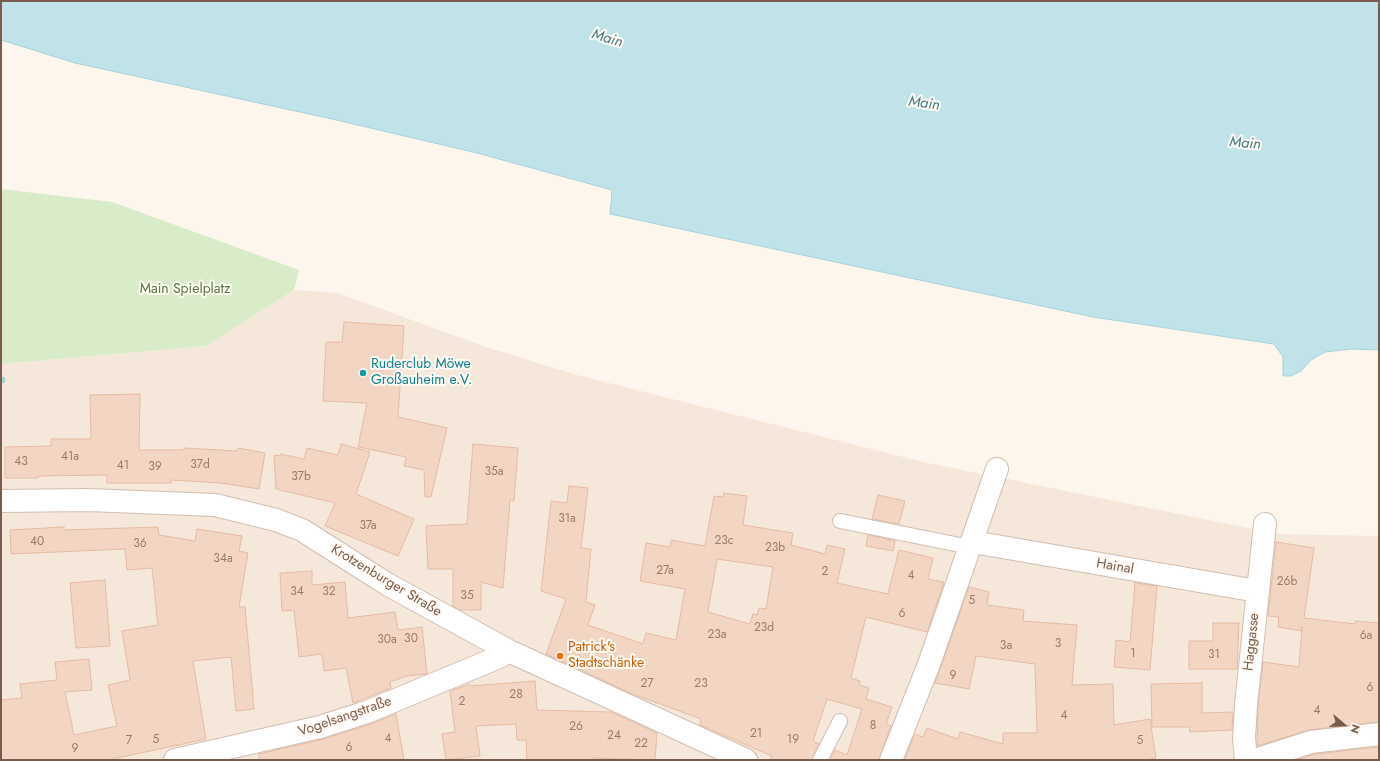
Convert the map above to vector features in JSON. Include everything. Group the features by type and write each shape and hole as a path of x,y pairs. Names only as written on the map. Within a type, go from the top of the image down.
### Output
{"street":[{"path":"891,760 929,664 972,545 997,469"},
{"name":"Krotzenburger Straße","path":"1,501 88,500 215,505 250,512 302,530 387,584 509,651 746,760"},
{"name":"Haggasse","path":"1246,760 1244,738 1246,705 1265,524"},
{"name":"Hainal","path":"972,545 1257,591"},
{"name":"Vogelsangstraße","path":"175,760 320,727 368,712 499,657 509,651"},
{"path":"1255,760 1311,742 1379,734"}],"lane":[{"path":"840,521 972,545"},
{"path":"820,760 840,721"}],"shaded area":[{"path":"294,290 338,293 483,346 577,375 923,462 1278,534 1379,536 1379,760 1,760 1,364 206,346"}],"green space":[{"name":"Main Spielplatz","path":"1,189 112,202 299,270 294,290 206,346 1,364"}],"water":[{"name":"Main","path":"1,1 1379,1 1379,350 1352,349 1325,352 1311,360 1301,371 1291,376 1283,376 1283,357 1274,344 1093,317 610,214 612,190 477,153 332,119 75,63 1,40"}],"building":[{"path":"344,322 404,326 398,417 447,428 431,497 425,497 424,470 404,466 406,457 358,447 367,403 323,401 326,342 342,342"},
{"path":"140,394 139,450 184,450 184,448 237,451 238,448 265,453 259,489 221,483 171,480 171,483 107,483 107,475 5,478 5,447 51,446 51,439 91,439 90,395"},
{"path":"341,444 370,452 356,494 414,519 398,556 325,526 335,503 276,489 274,455 281,456 281,454 304,459 307,448 338,455"},
{"path":"473,444 518,448 514,501 510,500 503,588 481,582 481,610 460,610 453,606 453,569 428,569 426,526 467,524"},
{"path":"569,486 588,488 581,548 591,549 586,602 595,605 588,625 643,644 646,633 676,640 685,589 640,581 646,543 670,547 671,540 705,546 714,496 723,497 724,493 747,496 743,525 793,533 791,545 825,554 827,545 845,549 837,583 888,594 899,550 933,558 928,579 944,582 927,632 866,617 851,678 860,681 859,685 869,688 866,699 892,707 886,724 891,726 879,760 830,760 835,750 847,755 862,709 827,699 813,741 819,744 812,760 770,760 772,756 700,725 701,719 630,693 546,654 566,599 541,591 551,501 567,503","holes":["717,559 773,567 766,609 759,608 757,615 753,614 750,624 708,612"]},
{"path":"878,495 905,501 899,524 872,519"},
{"path":"64,527 64,530 158,527 159,535 195,541 197,529 242,536 239,551 248,553 239,607 245,607 254,709 236,711 231,657 193,661 206,739 108,760 1,760 1,700 22,698 20,684 57,680 55,662 89,659 92,690 65,692 74,735 117,726 108,685 130,680 122,631 158,625 152,568 127,570 125,549 11,554 10,530"},
{"path":"868,535 895,541 893,551 866,546"},
{"path":"1276,542 1314,548 1304,618 1355,624 1355,621 1379,623 1379,722 1309,730 1257,746 1258,706 1263,662 1299,667 1302,631 1278,627 1279,617 1268,616"},
{"path":"312,571 312,585 345,582 348,618 395,612 398,630 422,627 427,674 407,676 390,682 391,688 353,703 346,668 324,671 322,654 299,657 294,610 282,611 280,573"},
{"path":"105,580 110,646 76,648 70,583"},
{"path":"1135,583 1157,586 1150,670 1114,667 1116,640 1130,642"},
{"path":"969,587 989,592 987,605 1024,610 1023,621 1077,625 1072,685 1113,684 1114,725 1150,719 1156,758 1145,760 904,760 915,734 923,737 927,728 958,739 960,732 1003,744 1003,733 1037,733 1035,664 976,656 969,689 935,683"},
{"path":"1213,623 1239,623 1237,669 1189,669 1189,641 1213,641"},
{"path":"535,681 537,710 611,712 657,733 655,760 592,758 592,760 527,760 526,740 517,740 516,724 476,726 480,756 446,760 442,734 455,732 450,691 470,684 470,686"},
{"path":"1202,683 1202,713 1233,712 1232,730 1190,732 1189,727 1152,727 1151,684"},
{"path":"396,714 404,760 259,760 259,754 324,739 371,724"},
{"path":"1379,747 1379,760 1296,760 1314,754"}],"place":[{"name":"Ruderclub Möwe Großauheim e.V.","path":"363,373"},
{"name":"Patrick's Stadtschänke","path":"560,656"}]}
